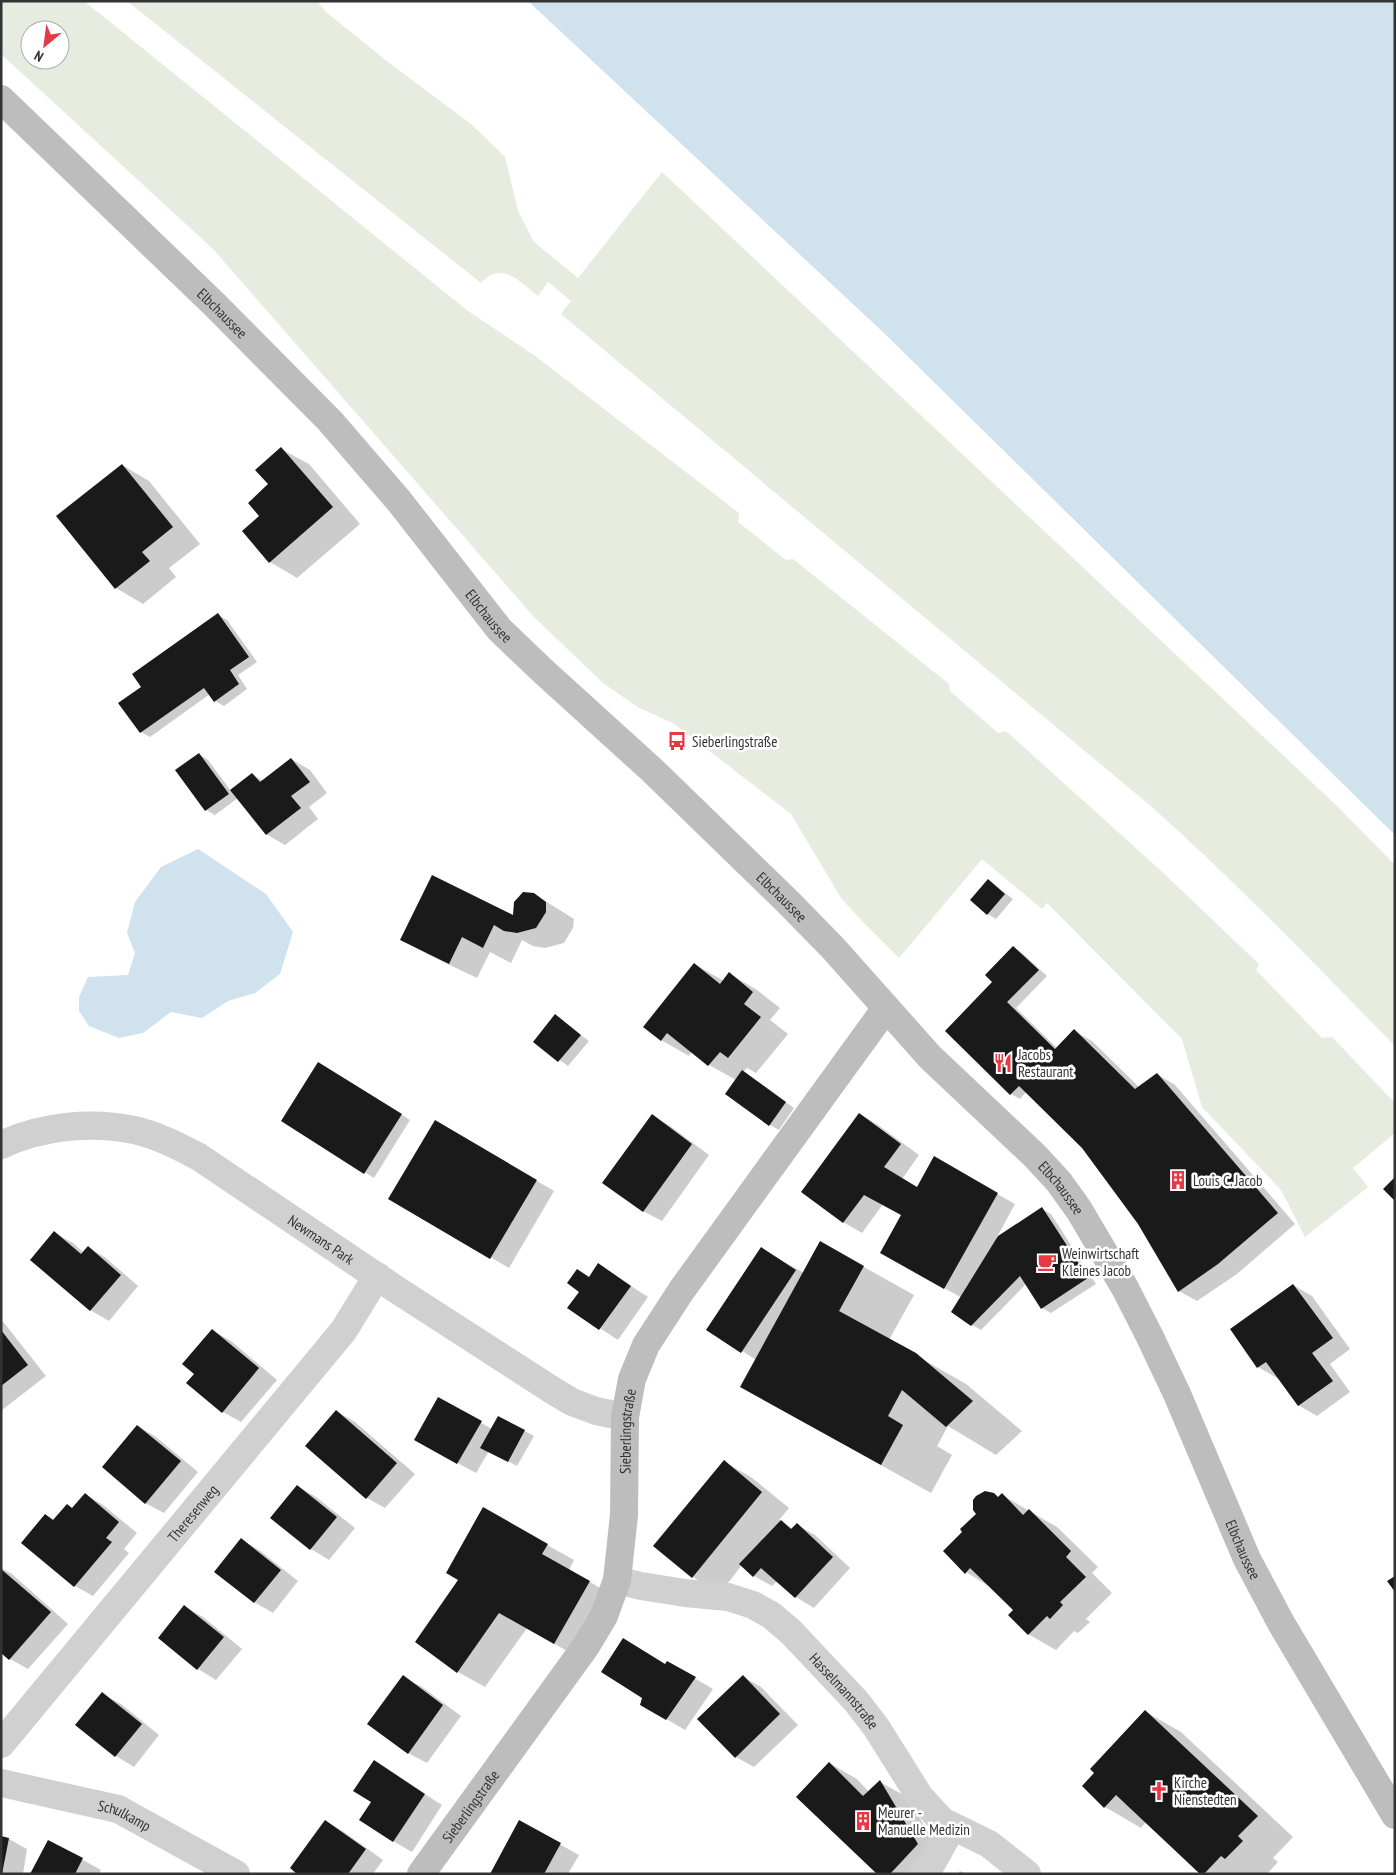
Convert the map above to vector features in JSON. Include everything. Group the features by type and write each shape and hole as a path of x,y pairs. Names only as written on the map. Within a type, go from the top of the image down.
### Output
{"main road":[{"name":"Elbchaussee","path":"1,99 201,291 330,421 398,501 500,629 544,672 652,770 787,901 833,948 936,1063 1035,1156 1059,1182 1125,1288 1162,1361 1246,1559 1281,1623 1395,1815"},
{"name":"Sieberlingstraße","path":"421,1874 586,1646 604,1616 617,1580 624,1515 625,1417 632,1379 646,1345 664,1317 886,1008"}],"street":[{"name":"Newmans Park","path":"1,1145 33,1133 80,1127 135,1130 166,1140 199,1157 552,1390 572,1402 596,1412 625,1417"},
{"name":"Theresenweg","path":"1,1744 344,1330 377,1276"},
{"name":"Hasselmannstraße","path":"617,1580 676,1592 728,1597 753,1605 771,1615 790,1632 856,1701 876,1727 920,1797 942,1821 989,1844 1027,1874"},
{"name":"Schulkamp","path":"1,1783 118,1809 236,1874"},
{"path":"922,1874 932,1863 952,1827"}],"shaded area":[{"path":"1,1 84,1 468,311 534,355 739,513 738,522 786,560 793,559 949,684 950,691 998,733 1006,731 1158,868 1259,964 1256,970 1322,1038 1332,1037 1395,1103 1395,1133 1353,1168 1368,1187 1305,1237 1281,1190 1202,1107 1182,1039 1047,903 1042,909 982,859 899,958 841,898 791,814 673,723 639,708 603,683 534,617 213,249 1,54"},
{"path":"127,1 317,1 326,12 388,62 471,124 505,157 518,211 534,242 578,278 662,172 1337,806 1395,865 1395,1046 1245,894 1152,807 561,314 571,301 548,282 538,296 518,280 504,273 496,273 489,276 481,283"}],"water":[{"path":"528,1 1395,1 1395,835 884,333"},
{"path":"198,849 266,894 293,932 280,974 255,993 228,1001 202,1018 171,1012 143,1033 119,1038 89,1026 79,1011 79,997 88,977 128,975 135,953 127,933 135,902 161,867"}],"building":[{"path":"281,447 333,507 269,563 242,531 259,516 248,503 268,484 255,470"},
{"path":"122,464 173,527 142,552 150,561 115,589 56,516"},
{"path":"218,613 249,657 230,670 239,684 214,702 204,688 140,733 118,703 141,687 132,674"},
{"path":"199,753 229,794 205,811 175,770"},
{"path":"291,758 310,782 291,796 301,808 266,835 230,790 252,773 260,782"},
{"path":"432,875 513,915 514,902 523,892 534,893 546,902 546,912 536,928 517,933 504,931 494,925 483,948 462,937 449,964 400,940"},
{"path":"988,879 1005,894 987,915 970,900"},
{"name":"Louis C. Jacob","path":"1013,946 1039,970 1007,1002 1055,1049 1074,1029 1135,1089 1157,1073 1278,1213 1218,1264 1178,1292 1138,1224 1082,1148 1019,1086 1010,1095 945,1031 992,982 985,975"},
{"path":"694,963 720,984 729,972 753,992 744,1004 761,1017 728,1058 720,1052 708,1066 667,1033 661,1041 643,1027"},
{"path":"555,1014 581,1035 558,1062 533,1042"},
{"path":"318,1062 402,1114 364,1174 281,1121"},
{"path":"742,1070 786,1102 769,1126 725,1094"},
{"path":"859,1113 901,1144 884,1167 917,1187 934,1156 998,1193 944,1289 880,1253 901,1215 864,1195 843,1223 801,1192"},
{"path":"652,1114 692,1144 643,1212 602,1183"},
{"path":"435,1120 537,1180 490,1259 388,1199"},
{"path":"1395,1177 1395,1201 1383,1189"},
{"path":"1042,1207 1088,1278 1041,1309 1020,1276 971,1326 951,1312 998,1236"},
{"path":"54,1231 81,1254 88,1246 121,1275 90,1311 30,1260"},
{"path":"820,1241 864,1266 839,1311 916,1353 973,1401 946,1427 902,1390 888,1416 903,1425 881,1465 740,1387"},
{"path":"761,1247 796,1270 741,1353 706,1330"},
{"path":"598,1263 631,1286 599,1330 567,1308 579,1292 567,1283 577,1269 589,1277"},
{"path":"1293,1284 1333,1338 1312,1353 1333,1381 1298,1406 1266,1362 1257,1368 1230,1329"},
{"path":"212,1329 259,1368 222,1413 186,1383 194,1374 182,1364"},
{"path":"1,1330 28,1365 1,1386"},
{"path":"438,1397 482,1421 457,1464 414,1440"},
{"path":"336,1410 397,1463 366,1499 305,1446"},
{"path":"498,1416 525,1430 508,1462 480,1448"},
{"path":"137,1425 181,1461 145,1504 102,1467"},
{"path":"724,1460 762,1492 692,1578 653,1546"},
{"path":"297,1485 337,1517 310,1550 270,1518"},
{"path":"985,1491 994,1493 998,1497 1002,1493 1023,1515 1029,1509 1071,1551 1066,1557 1086,1577 1060,1602 1063,1605 1050,1619 1047,1616 1028,1635 1008,1615 1013,1610 970,1568 965,1574 943,1551 962,1532 960,1529 976,1514 973,1510 973,1500"},
{"path":"85,1493 119,1522 106,1538 112,1542 74,1587 21,1543 45,1514 53,1520 67,1504 72,1508"},
{"path":"483,1507 548,1544 542,1554 590,1581 554,1644 499,1613 457,1673 415,1642 458,1580 446,1573"},
{"path":"781,1520 791,1529 797,1523 833,1557 795,1598 761,1568 753,1577 739,1564"},
{"path":"241,1538 281,1570 254,1603 214,1572"},
{"path":"1,1569 51,1612 9,1660 1,1653"},
{"path":"1395,1576 1395,1592 1387,1581"},
{"path":"184,1605 224,1637 197,1670 158,1638"},
{"path":"623,1638 665,1664 667,1661 696,1677 666,1720 640,1705 642,1698 601,1672"},
{"path":"403,1675 443,1705 408,1754 367,1724"},
{"path":"743,1675 780,1714 735,1758 697,1719"},
{"path":"102,1692 142,1724 115,1757 75,1725"},
{"name":"Kirche Nienstedten","path":"1145,1710 1258,1816 1238,1836 1243,1841 1225,1859 1221,1856 1204,1874 1200,1874 1116,1795 1104,1808 1082,1786 1094,1773 1090,1769"},
{"path":"374,1760 425,1794 393,1842 359,1820 371,1802 353,1791"},
{"name":"Meurer - Manuelle Medizin","path":"829,1762 863,1796 880,1780 918,1844 890,1874 877,1874 796,1797"},
{"path":"325,1820 366,1849 348,1874 297,1874 290,1868"},
{"path":"519,1820 561,1843 544,1874 490,1874"},
{"path":"1,1836 9,1838 2,1874 1,1874"},
{"path":"48,1840 83,1858 75,1874 30,1874"}],"place":[{"name":"Sieberlingstraße","path":"677,741"},
{"name":"Jacobs Restaurant","path":"1003,1063"},
{"name":"Louis C. Jacob","path":"1178,1180"},
{"name":"Weinwirtschaft Kleines Jacob","path":"1047,1262"},
{"name":"Kirche Nienstedten","path":"1159,1791"},
{"name":"Meurer - Manuelle Medizin","path":"863,1821"}]}
